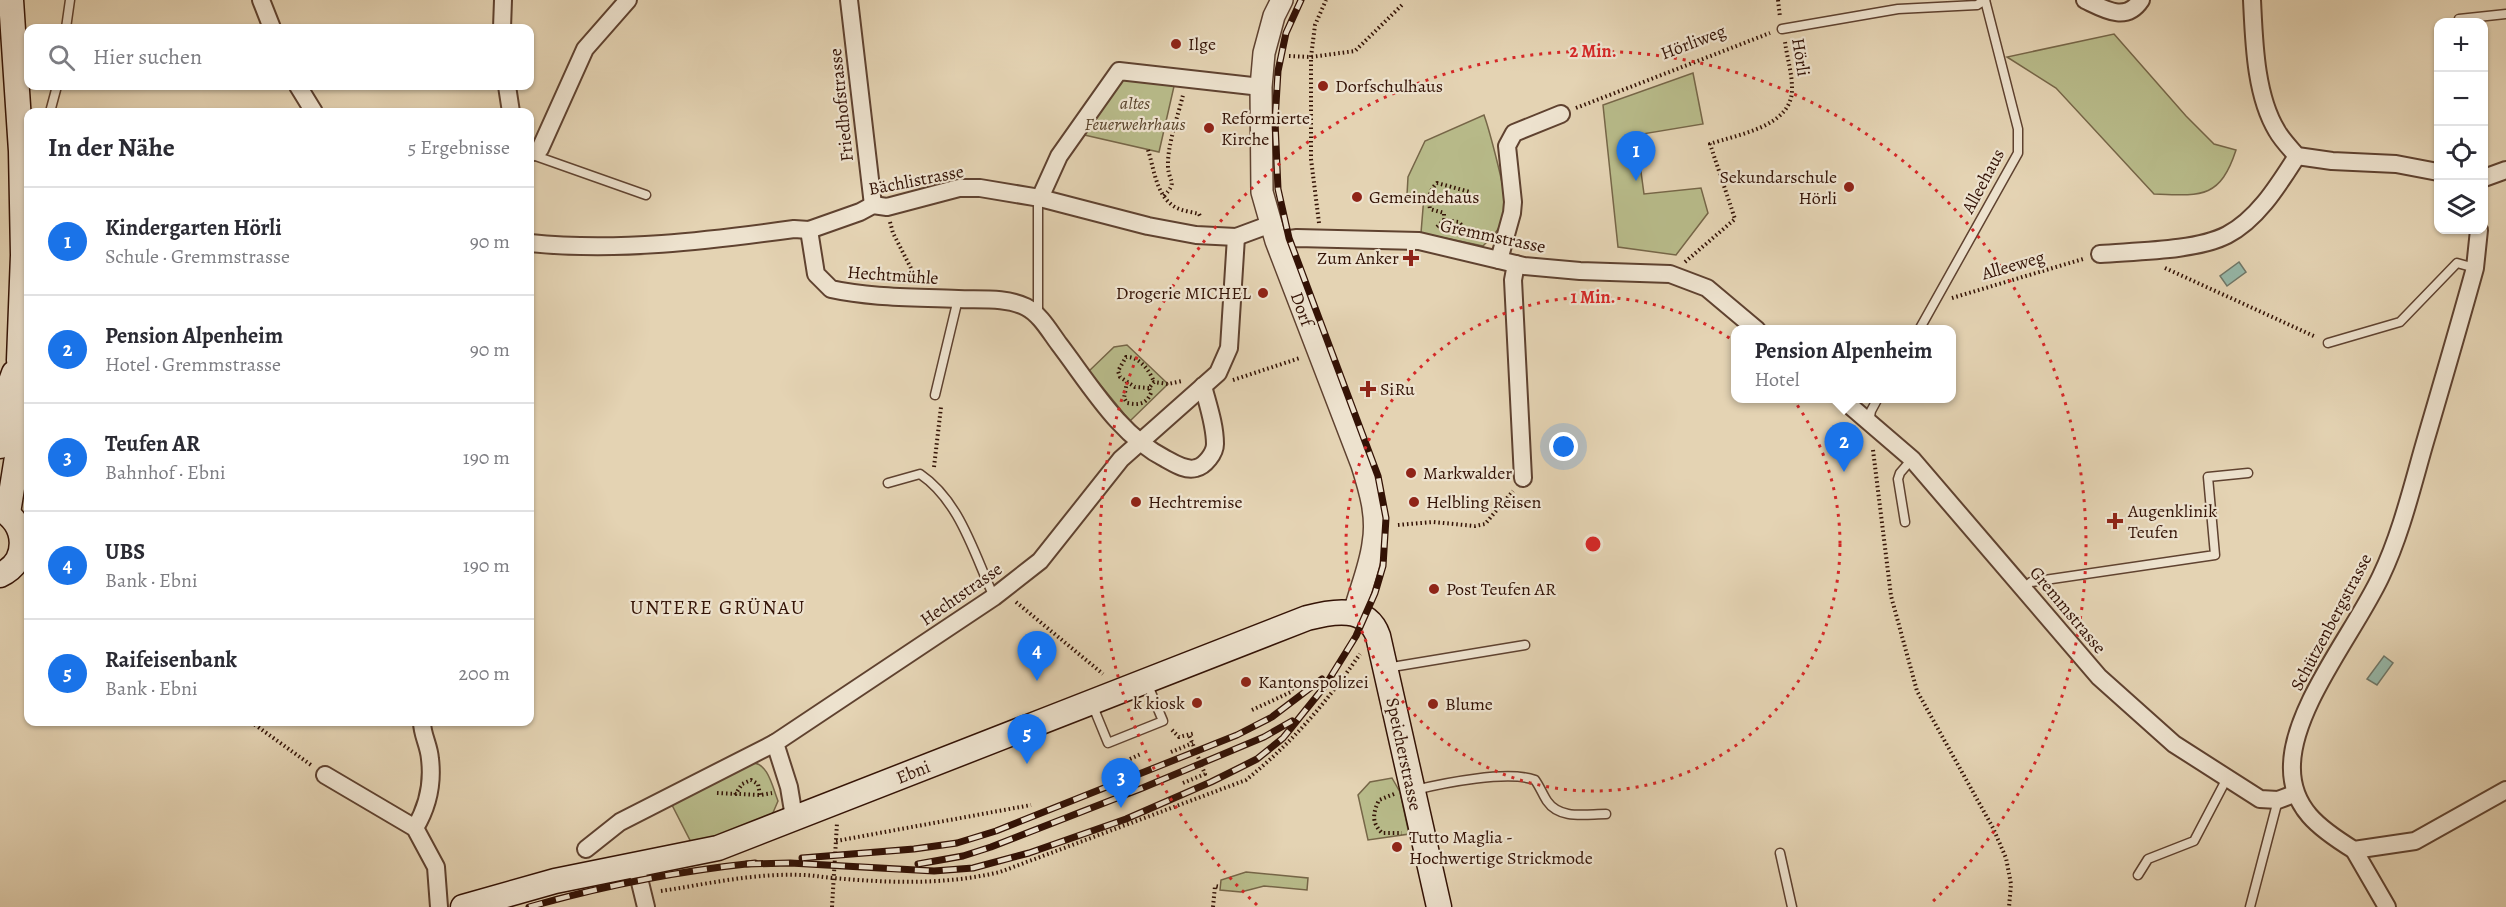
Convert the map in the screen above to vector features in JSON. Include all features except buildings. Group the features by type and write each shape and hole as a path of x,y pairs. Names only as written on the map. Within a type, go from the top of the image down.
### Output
{"main road":[{"path":"11,0 17,77 22,208 19,360 24,384"},
{"path":"0,446 9,387 19,360"},
{"path":"2,577 14,565 23,544 16,522 4,511 24,395"},
{"name":"Ebni","path":"463,907 555,881 718,848 1307,618 1336,612 1354,613"},
{"name":"Speicherstrasse","path":"1354,613 1366,618 1374,627 1385,668 1406,792 1438,907"}],"street":[{"path":"261,0 270,24"},
{"path":"502,0 502,24"},
{"path":"534,151 540,149 585,49 628,0"},
{"name":"Friedhofstrasse","path":"849,0 880,206"},
{"name":"Dorf","path":"1282,0 1267,38 1261,87 1262,192 1273,233 1371,492 1375,529 1373,544 1354,613"},
{"path":"2085,0 2104,9 2126,14 2134,10 2141,0"},
{"path":"2252,0 2255,54 2267,108 2277,131 2297,156 2396,164 2434,171"},
{"path":"1040,198 1059,156 1119,71 1261,87"},
{"path":"300,90 312,108"},
{"path":"508,90 510,108"},
{"path":"1499,260 1512,213 1507,146 1510,138 1514,133 1561,114"},
{"path":"2100,254 2205,243 2227,235 2246,222 2266,200 2297,156"},
{"path":"2488,177 2506,170"},
{"name":"Bächlistrasse","path":"534,243 567,247 634,246 794,229 809,230 880,206 959,188 980,188 1040,198 1196,235 1236,237 1273,233"},
{"name":"Hechtmühle","path":"809,230 816,274 831,289 1017,303 1028,308 1038,317"},
{"name":"Gremmstrasse","path":"1273,233 1289,238 1419,241 1516,264 1580,271 1670,274 1707,288 1751,325"},
{"name":"Schützenbergstrasse","path":"2294,794 2292,764 2297,731 2385,566 2405,513 2475,267 2479,234"},
{"name":"Hechtstrasse","path":"586,849 620,822 775,743 998,594 1040,561 1121,459 1218,373 1229,348 1236,237"},
{"path":"1516,264 1513,280 1523,478"},
{"path":"1038,317 1123,428 1138,442 1184,468 1200,466 1211,455 1215,446 1203,386"},
{"name":"Gremmstrasse","path":"1846,403 1912,459 2099,677 2174,744 2226,780 2260,799 2278,800"},
{"path":"415,828 426,810 431,760 422,733 423,726"},
{"path":"775,743 789,787 794,817"},
{"path":"326,775 415,828 436,867 439,907"},
{"path":"2354,850 2415,841 2506,790"},
{"path":"2278,800 2294,794 2313,821 2354,850 2387,907"},
{"path":"636,866 645,901"}],"lane":[{"path":"67,24 70,0"},
{"path":"1782,29 1899,9 1977,5 1985,0"},
{"name":"Alleehaus","path":"1922,325 2018,153 2018,129 1985,0"},
{"path":"2468,18 2506,14"},
{"path":"51,108 56,90"},
{"path":"534,154 646,195"},
{"path":"1038,317 1038,206 1040,198"},
{"path":"2328,343 2400,322 2457,263 2475,267"},
{"path":"935,395 958,299"},
{"path":"1869,422 1876,403"},
{"path":"1905,522 1898,479 1900,473 1912,459"},
{"path":"2024,588 2031,582 2214,555 2208,477 2248,473"},
{"path":"888,483 920,474 934,483 952,505 998,594"},
{"path":"1385,668 1524,645"},
{"path":"1091,701 1108,743 1163,721 1146,680"},
{"path":"1406,792 1491,778 1528,777 1535,780 1548,802 1559,812 1570,815 1606,814"},
{"path":"2138,875 2148,859 2194,841 2226,780"},
{"path":"2250,907 2278,800"},
{"path":"1780,853 1792,907"}],"path":[{"path":"1320,226 1311,159 1311,57 1315,25 1326,0"},
{"path":"1289,56 1311,57 1355,51 1402,4"},
{"name":"Hörli","path":"1670,274 1735,219 1710,144 1772,123 1781,116 1792,90 1782,29"},
{"name":"Hörliweg","path":"1561,114 1782,29"},
{"path":"1164,196 1172,187 1173,182 1168,165 1169,156 1186,80"},
{"path":"1148,150 1156,181 1164,196 1175,207 1199,214 1204,224"},
{"path":"1439,226 1444,220 1444,213 1430,209 1428,200 1431,189 1437,183 1470,192"},
{"path":"880,206 908,265 920,284 934,298"},
{"path":"1444,220 1459,222 1472,238"},
{"path":"2153,250 2158,264 2328,343"},
{"name":"Alleeweg","path":"1934,303 2100,254"},
{"path":"1149,388 1135,387 1120,377 1118,371 1126,357 1132,357 1151,375 1154,382"},
{"path":"1218,373 1236,381 1295,360"},
{"path":"1154,382 1168,384 1185,380"},
{"path":"1127,382 1124,398 1127,403 1142,404 1149,398 1151,393 1149,388"},
{"path":"1149,388 1154,382"},
{"path":"934,483 934,454 941,408 935,395"},
{"path":"1869,422 1892,596 1917,691 1993,828 2011,884 2009,907"},
{"path":"1398,525 1433,522 1475,526 1485,524 1523,478"},
{"path":"998,594 1110,679"},
{"path":"645,901 753,877 801,875 834,879 931,882 969,879 1000,872 1246,780 1276,756 1304,728 1330,697 1365,646"},
{"path":"1252,710 1291,692 1295,680"},
{"path":"1163,721 1179,737 1192,734 1193,744 1205,774 1183,783"},
{"path":"257,726 326,775"},
{"path":"1171,752 1193,744"},
{"path":"1130,759 1142,757"},
{"path":"735,795 742,784 751,780 758,784 760,795"},
{"path":"686,789 735,795 760,795 775,792"},
{"path":"1406,792 1387,795 1379,800 1374,820 1375,826 1382,833 1389,835 1408,832"},
{"path":"836,841 1031,805"},
{"path":"832,907 838,817"},
{"path":"1213,907 1215,886 1220,887"}],"green space":[{"path":"2114,34 2186,116 2214,144 2236,150 2223,178 2215,186 2196,194 2154,194 2056,88 2007,57"},
{"path":"1693,73 1703,124 1636,135 1644,194 1701,188 1708,213 1676,255 1618,247 1603,105"},
{"name":"altes Feuerwehrhaus","path":"1121,77 1175,82 1159,152 1080,134"},
{"path":"1484,115 1506,204 1503,221 1483,246 1421,233 1424,196 1407,195 1408,177 1425,141"},
{"path":"1127,345 1168,384 1130,421 1089,371 1114,347"},
{"path":"751,763 762,766 772,783 778,801 772,815 714,838 692,844 672,805"},
{"path":"1392,778 1400,792 1409,834 1368,840 1358,795 1370,782"},
{"path":"1246,872 1308,878 1307,890 1264,886 1241,892 1220,890 1221,880"}],"shaded area":[{"path":"2239,262 2246,272 2227,286 2220,276"},
{"path":"2384,656 2393,663 2377,685 2367,679"}],"railway":[{"path":"747,864 790,863 934,871 973,868 1029,853 1126,819 1257,759 1283,738 1325,686 1356,636 1375,593 1383,566 1386,518 1378,476 1289,238 1278,189 1275,121 1278,71 1286,33 1301,0"},
{"path":"802,858 914,849 957,843 996,831 1237,735 1272,717 1322,679"},
{"path":"918,864 963,856 991,847 1140,789 1264,737 1292,721"},
{"path":"529,907 641,880 755,863"}],"place":[{"name":"Ilge","path":"1176,44"},
{"name":"Dorfschulhaus","path":"1323,86"},
{"name":"Reformierte Kirche","path":"1209,128"},
{"name":"Kindergarten Hörli","path":"1636,181"},
{"name":"Sekundarschule Hörli","path":"1849,187"},
{"name":"Gemeindehaus","path":"1357,197"},
{"name":"Zum Anker","path":"1411,258"},
{"name":"Drogerie MICHEL","path":"1263,293"},
{"name":"SiRu","path":"1368,389"},
{"name":"Pension Alpenheim","path":"1844,472"},
{"name":"Markwalder","path":"1411,473"},
{"name":"Hechtremise","path":"1136,502"},
{"name":"Helbling Reisen","path":"1414,502"},
{"name":"Augenklinik Teufen","path":"2115,521"},
{"name":"Post Teufen AR","path":"1434,589"},
{"name":"UBS","path":"1037,681"},
{"name":"Kantonspolizei","path":"1246,682"},
{"name":"k kiosk","path":"1197,703"},
{"name":"Blume","path":"1433,704"},
{"name":"Raifeisenbank","path":"1027,764"},
{"name":"Teufen AR","path":"1121,808"},
{"name":"Tutto Maglia - Hochwertige Strickmode","path":"1397,847"}],"district":[{"name":"UNTERE GRÜNAU","path":"718,607"}]}
